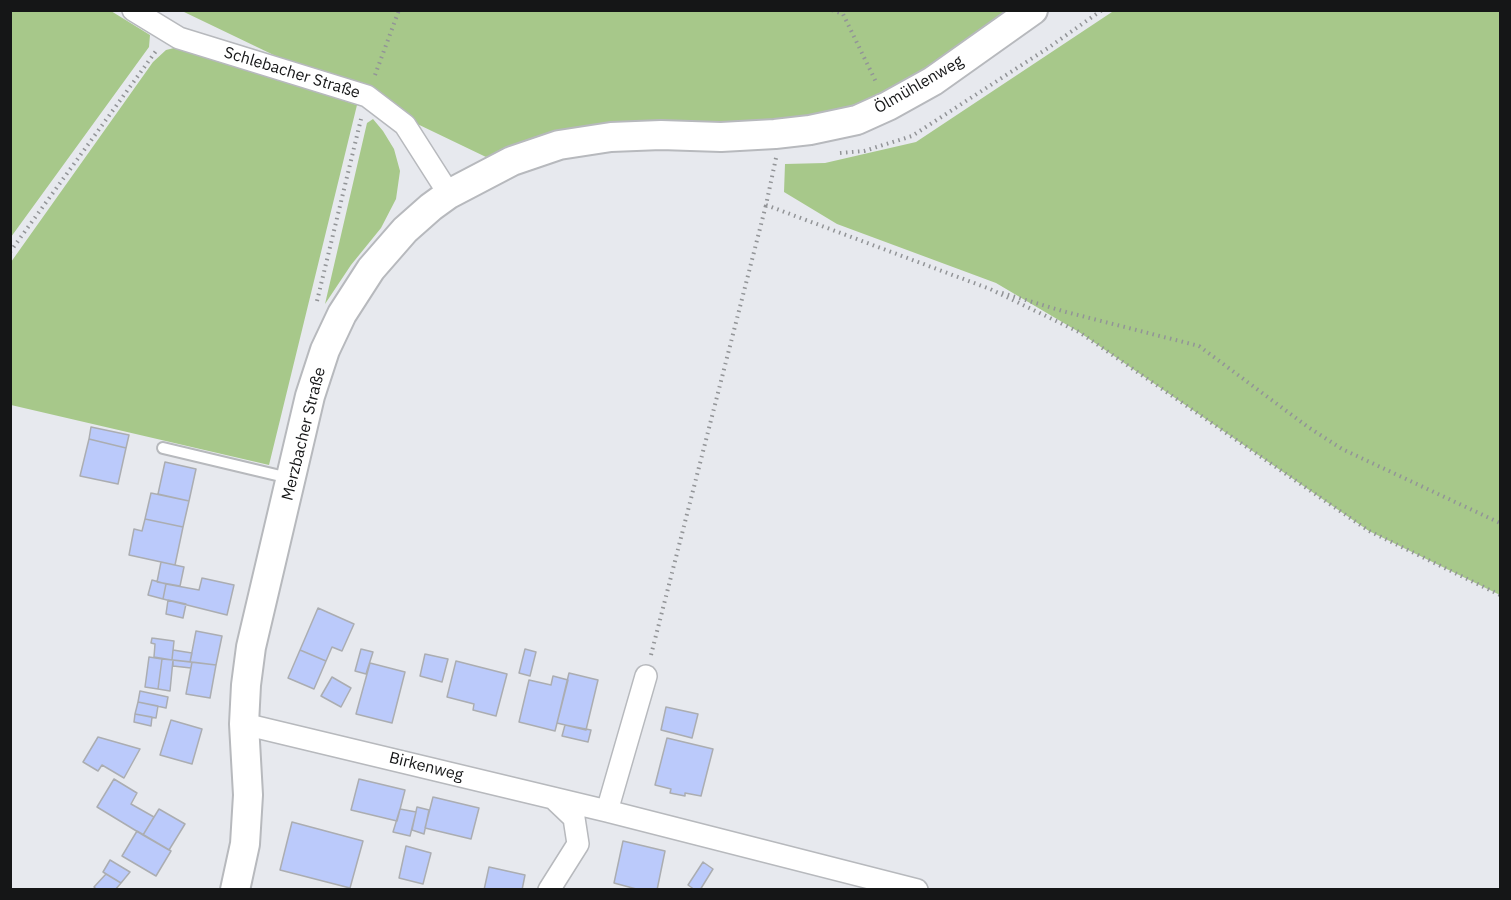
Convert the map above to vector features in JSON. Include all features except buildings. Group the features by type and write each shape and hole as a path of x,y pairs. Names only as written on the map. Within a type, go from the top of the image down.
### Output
{"main road":[{"name":"Ölmühlenweg","path":"721,137 810,130 857,120 933,81 1033,10"},
{"name":"Merzbacher Straße","path":"235,890 245,844 248,795 244,724 251,647 310,396 325,350 342,314 371,268 405,230 431,207 449,194 512,161 559,145 611,137 661,135 721,137"}],"street":[{"name":"Schlebacher Straße","path":"132,10 169,33 200,45 367,96 405,125 449,194"},
{"path":"608,811 646,676"},
{"name":"Birkenweg","path":"244,724 608,811 917,890"},
{"path":"549,890 578,844 573,818 553,798"}],"lane":[{"path":"163,448 292,479"}],"path":[{"path":"316,303 367,96 399,10"},
{"path":"832,10 843,14 888,106"},
{"path":"10,252 169,33"},
{"path":"646,676 766,205 776,158 765,158"},
{"path":"766,205 990,289 1066,312 1199,346 1308,427 1342,449 1500,523"},
{"path":"990,289 1079,332 1369,531 1500,595"}],"green space":[{"path":"11,10 111,11 150,35 149,47 11,237"},
{"path":"1115,10 1500,11 1500,595 1369,531 1079,332 996,283 837,224 784,192 785,164 825,163 916,142"},
{"path":"182,11 1014,11 935,64 871,99 821,115 774,123 525,143 486,157"},
{"path":"178,47 357,105 269,465 11,405 11,262 153,62 166,50"},
{"path":"373,119 394,149 400,171 396,199 381,228 351,265 325,304 367,123"}]}
